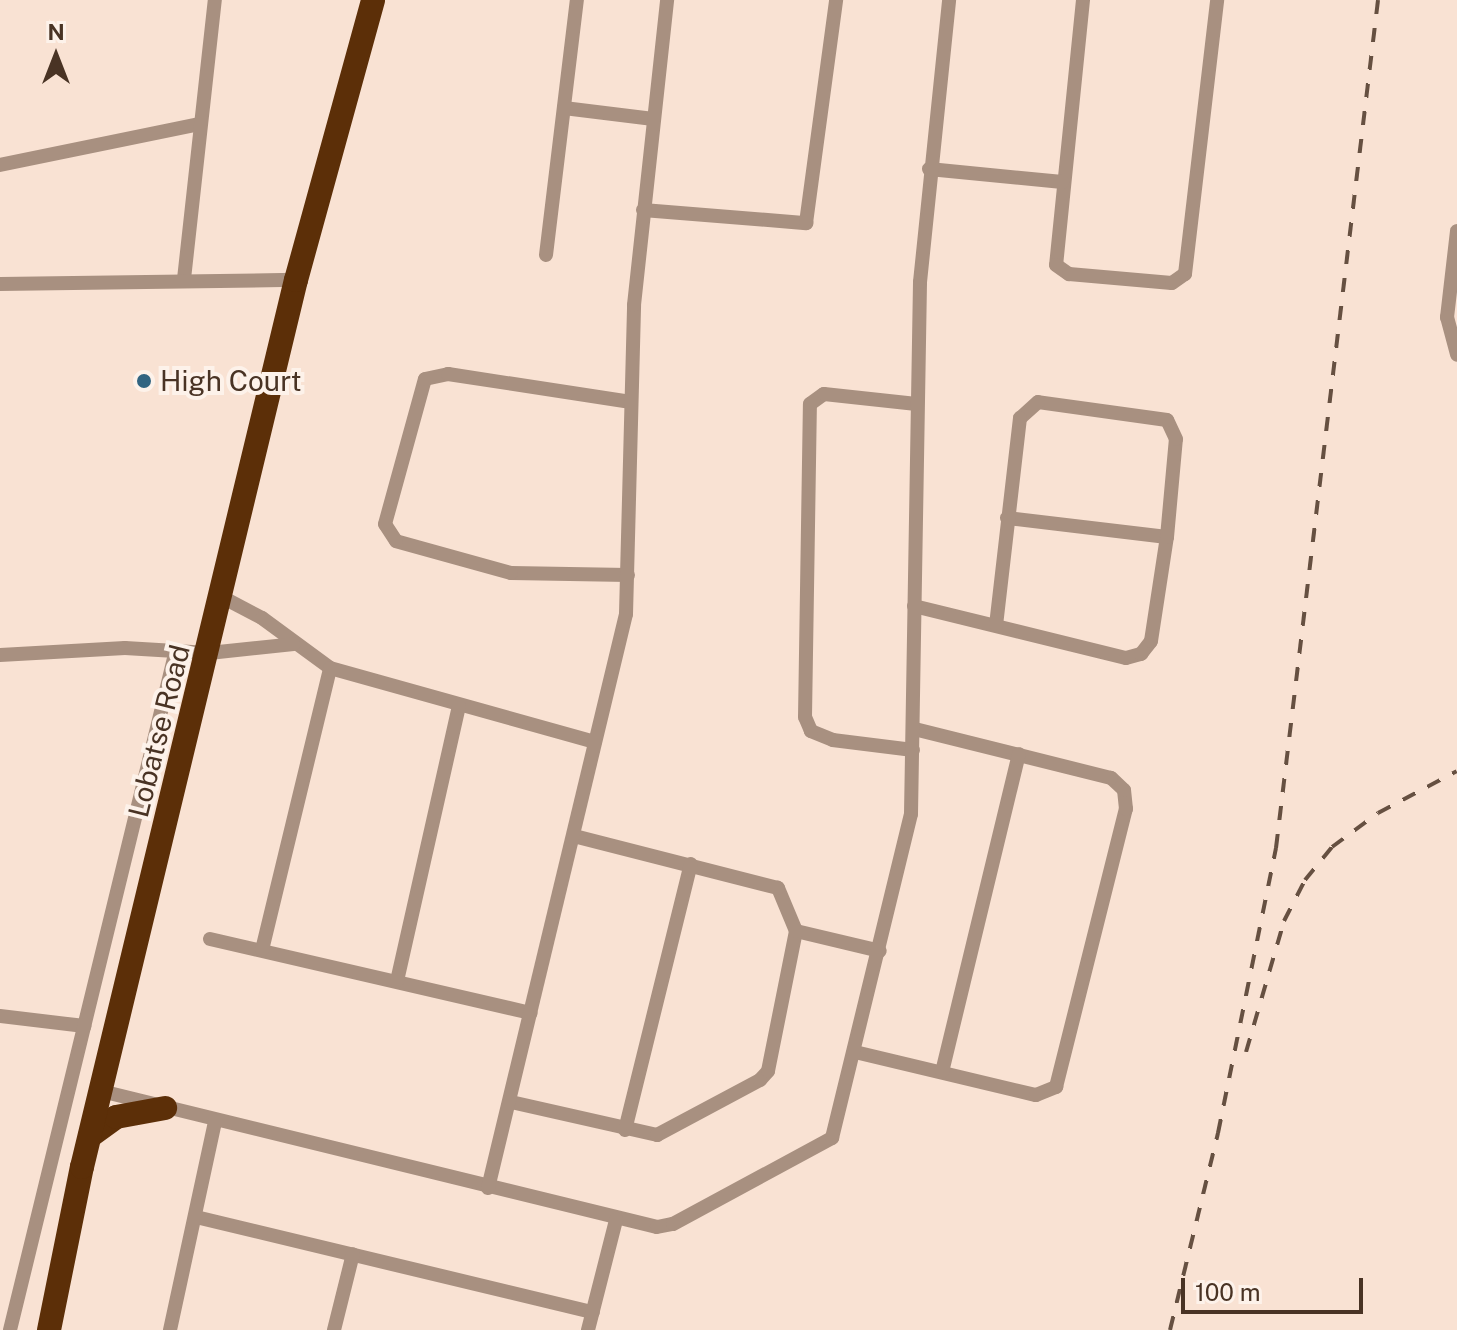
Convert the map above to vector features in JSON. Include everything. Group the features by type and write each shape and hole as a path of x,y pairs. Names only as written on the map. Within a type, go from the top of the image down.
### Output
{"highway":[{"name":"Lobatse Road","path":"49,1330 90,1136 209,653 361,4"},
{"path":"90,1136 116,1117 165,1108"}],"street":[{"path":"184,279 215,0"},
{"path":"546,255 577,0"},
{"path":"488,1188 626,614 631,402 643,210 667,0"},
{"path":"643,210 798,225 809,220 836,0"},
{"path":"101,1091 616,1220 673,1224 829,1141 855,1052 911,814 916,404 929,169 949,0"},
{"path":"1083,0 1055,261 1060,270 1172,283 1181,279 1217,0"},
{"path":"564,108 653,119"},
{"path":"0,165 199,124"},
{"path":"929,169 1062,182"},
{"path":"1457,231 1447,317 1457,355"},
{"path":"0,284 184,279 296,280"},
{"path":"628,575 511,573 396,541 385,524 425,379 448,374 631,402"},
{"path":"913,750 815,735 805,717 805,685 810,404 824,394 916,404"},
{"path":"914,606 996,625 1135,657 1151,641 1167,537 1176,439 1167,420 1038,402 1020,418 996,625"},
{"path":"1007,518 1167,537"},
{"path":"222,597 252,611 330,668 595,742"},
{"path":"0,655 176,650 209,653 294,644"},
{"path":"10,1330 176,650"},
{"path":"262,950 330,668"},
{"path":"397,981 459,706"},
{"path":"855,1052 1036,1095 1059,1083 1126,809 1121,784 1019,754 914,729"},
{"path":"942,1072 1019,754"},
{"path":"511,1102 625,1130 663,1134 764,1077 796,931 774,884 574,836"},
{"path":"625,1130 691,864"},
{"path":"796,931 880,951"},
{"path":"210,939 531,1013"},
{"path":"0,1016 84,1026"},
{"path":"170,1330 215,1121"},
{"path":"196,1217 593,1312"},
{"path":"588,1330 616,1220"},
{"path":"334,1330 353,1254"}],"railway":[{"path":"1170,1330 1218,1133 1276,848 1378,0"},
{"path":"1246,1052 1284,921 1305,880 1332,847 1378,813 1457,771"}],"place":[{"name":"High Court","path":"144,381"}]}
